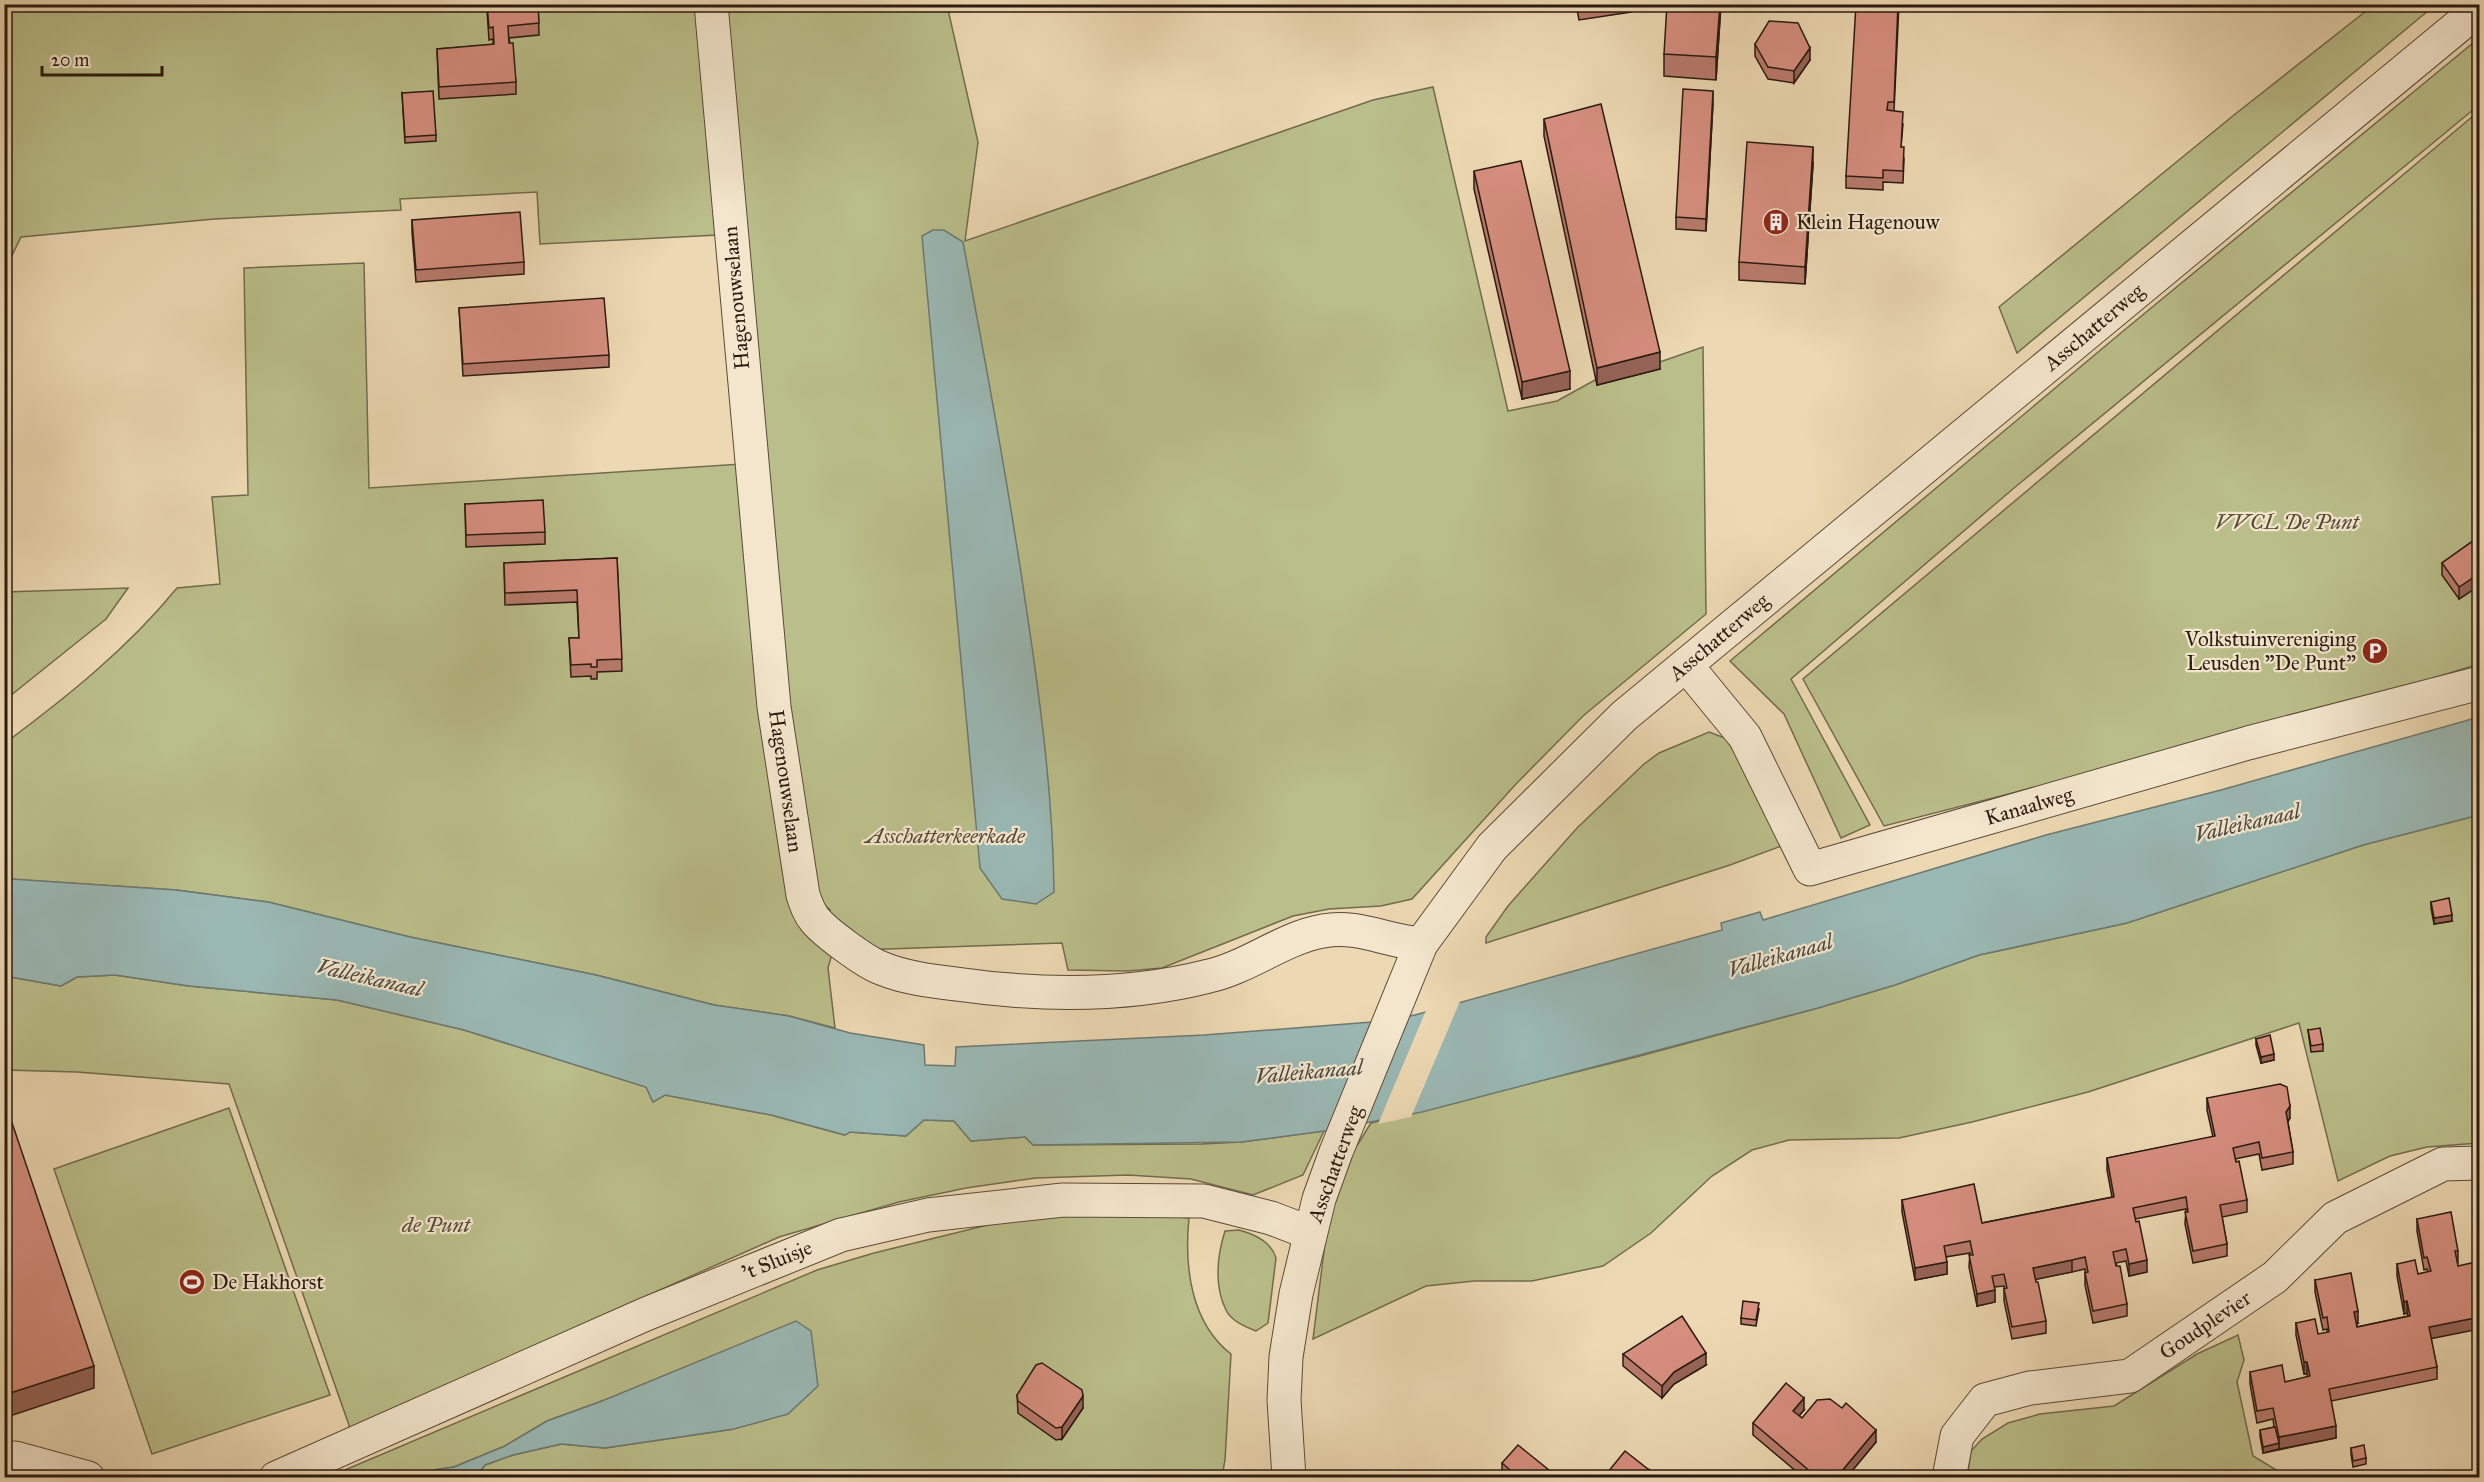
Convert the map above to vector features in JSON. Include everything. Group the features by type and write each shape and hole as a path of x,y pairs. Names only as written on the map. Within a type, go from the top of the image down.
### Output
{"street":[{"name":"Hagenouwselaan","path":"711,4 774,707 803,896 816,921 859,955 879,968 897,974 916,979 984,988 1029,991 1100,992 1172,985 1213,976 1297,939 1324,930 1350,930 1378,935 1405,944 1421,945"},
{"name":"Asschatterweg","path":"1289,1478 1284,1400 1286,1357 1296,1294 1319,1199 1421,945 1492,848 1624,716 2480,8"},
{"name":"Kanaalweg","path":"1686,665 1745,737 1810,869 2248,743 2480,683"},
{"name":"Goudplevier","path":"1949,1478 1957,1436 1985,1400 2030,1388 2130,1376 2275,1277 2334,1218 2443,1164 2480,1163"},
{"name":"'t Sluisje","path":"276,1478 646,1314 796,1252 852,1233 939,1213 1063,1200 1204,1201 1271,1218 1310,1233"},
{"path":"4,1461 15,1458 88,1478"}],"green space":[{"path":"2375,4 2435,5 2017,353 1999,307 2234,115"},
{"path":"5,5 697,5 718,235 540,244 537,192 400,199 401,210 214,219 21,237 5,270"},
{"name":"Asschatterkeerkade","path":"722,5 947,5 978,142 965,241 1373,100 1433,87 1508,411 1557,401 1604,375 1657,363 1703,347 1706,614 1583,716 1516,784 1412,899 1381,906 1329,909 1293,916 1162,968 1127,971 1068,970 1062,943 830,951 832,954 828,968 835,1028 789,1016 714,1005 596,975 410,937 268,902 176,890 5,879 5,743 96,671 138,631 177,588 220,584 212,497 248,495 244,268 364,263 369,488 742,464 800,913 830,910 812,893 784,708"},
{"path":"2479,38 2479,105 2014,488 1791,679 1870,825 1841,838 1784,714 1730,661 2122,332"},
{"name":"VVCL De Punt","path":"2479,111 2479,664 2297,720 1884,826 1803,679"},
{"path":"128,588 106,619 5,700 5,592"},
{"path":"1709,732 1725,738 1746,768 1784,845 1730,865 1486,943 1486,937 1508,906 1577,828 1644,764 1659,753"},
{"path":"2479,815 2479,1143 2427,1147 2390,1156 2338,1181 2299,1023 2088,1092 1972,1122 1899,1138 1789,1140 1752,1150 1712,1176 1651,1233 1603,1266 1532,1281 1474,1281 1426,1286 1313,1339 1326,1235 1345,1165 1371,1123 1636,1057 1818,1008 1895,985 1979,955 2127,923 2363,845"},
{"name":"de Punt","path":"115,975 189,986 337,1000 464,1030 646,1087 653,1102 665,1095 771,1115 844,1135 850,1132 906,1136 924,1120 954,1121 971,1141 1025,1137 1033,1145 1202,1144 1241,1142 1324,1131 1303,1175 1253,1195 1191,1179 1128,1175 1036,1178 966,1188 899,1202 779,1237 350,1428 229,1084 77,1072 5,1070 5,976 61,986 77,977"},
{"name":"De Hakhorst","path":"229,1108 330,1395 152,1454 54,1169"},
{"path":"1109,1211 1189,1218 1188,1256 1193,1293 1207,1327 1231,1354 1222,1477 476,1477 485,1465 513,1455 561,1444 605,1448 734,1429 602,1401 547,1421 505,1446 454,1467 434,1470 415,1477 326,1478 817,1270 874,1253 1012,1219"},
{"path":"1239,1230 1256,1236 1266,1243 1276,1258 1268,1323 1256,1331 1231,1317 1222,1301 1218,1281 1220,1251 1225,1231"},
{"path":"2238,1335 2244,1360 2237,1382 2253,1456 2288,1477 1967,1478 1971,1451 1982,1439 2008,1423 2040,1414 2114,1406 2197,1354"}],"water":[{"path":"933,230 944,230 963,242 1020,567 1049,787 1053,857 1054,892 1036,904 1002,899 980,868 922,236"},
{"name":"Valleikanaal","path":"2479,717 2479,815 2363,845 2127,923 1979,955 1895,985 1818,1008 1422,1112 1324,1131 1241,1142 1033,1145 1025,1137 971,1141 954,1121 924,1120 906,1136 850,1132 845,1135 771,1115 665,1095 653,1102 646,1087 464,1030 337,1000 189,986 115,975 77,977 61,986 5,976 4,879 176,890 268,902 410,937 596,975 714,1005 789,1016 850,1033 924,1045 925,1065 955,1066 956,1047 1204,1035 1372,1022 1415,1015 1722,930 1721,923 1760,912 1763,920 2046,835 2221,790"},
{"path":"796,1321 811,1331 818,1386 788,1414 734,1429 605,1448 561,1444 513,1455 485,1465 476,1477 415,1477 434,1470 454,1467 505,1446 547,1421 602,1401"}],"pier":[{"path":"1461,999 1411,1117 1378,1124 1427,1008"}],"building":[{"path":"487,4 538,4 539,23 508,26 509,43 513,43 516,82 439,87 437,49 494,44 493,27 489,28"},
{"path":"1667,4 1720,4 1716,57 1664,54"},
{"path":"1856,4 1898,4 1894,102 1888,102 1887,110 1903,112 1901,147 1904,147 1903,171 1883,170 1883,178 1846,176"},
{"path":"1769,21 1798,23 1810,48 1794,71 1768,67 1755,44"},
{"path":"1683,89 1713,91 1706,219 1676,217"},
{"path":"433,91 436,135 405,137 402,93"},
{"path":"1601,104 1660,352 1597,368 1544,119"},
{"name":"Klein Hagenouw","path":"1747,142 1813,147 1805,267 1739,262"},
{"path":"1521,161 1570,371 1522,382 1474,171"},
{"path":"520,212 524,262 416,270 412,220"},
{"path":"604,298 609,355 463,364 459,308"},
{"path":"543,500 545,532 466,535 465,504"},
{"path":"2480,536 2480,573 2459,587 2442,563"},
{"path":"617,558 622,659 597,660 597,667 591,667 591,664 571,665 569,638 579,638 577,590 505,593 504,563"},
{"path":"2449,898 2452,915 2434,918 2431,902"},
{"path":"2320,1028 2323,1044 2311,1046 2308,1030"},
{"path":"2270,1035 2274,1054 2261,1057 2256,1039"},
{"path":"2280,1084 2287,1087 2290,1106 2286,1112 2293,1152 2262,1158 2259,1142 2233,1148 2236,1162 2239,1161 2247,1200 2220,1205 2227,1244 2193,1251 2185,1212 2188,1212 2186,1197 2133,1208 2136,1222 2139,1221 2147,1260 2129,1264 2126,1249 2113,1252 2116,1266 2120,1266 2127,1304 2093,1311 2085,1273 2088,1272 2085,1257 2033,1268 2046,1321 2012,1327 2004,1289 2007,1288 2004,1274 1992,1276 1995,1290 1977,1294 1969,1255 1973,1255 1970,1241 1944,1246 1947,1262 1915,1268 1902,1200 1974,1184 1982,1223 2114,1197 2107,1158 2215,1136 2207,1098"},
{"path":"4,1099 94,1366 4,1395"},
{"path":"2451,1212 2458,1251 2455,1251 2458,1266 2480,1261 2480,1317 2429,1327 2437,1367 2329,1389 2336,1426 2279,1437 2273,1408 2257,1411 2250,1372 2282,1365 2285,1382 2310,1376 2307,1362 2304,1362 2296,1323 2315,1319 2318,1334 2329,1332 2327,1317 2323,1318 2315,1280 2351,1273 2358,1311 2354,1312 2357,1327 2410,1316 2407,1301 2404,1302 2397,1264 2415,1260 2418,1274 2431,1271 2427,1257 2424,1258 2417,1219"},
{"path":"1743,1301 1759,1303 1756,1320 1741,1318"},
{"path":"1682,1316 1706,1353 1674,1372 1662,1386 1623,1354"},
{"path":"1042,1363 1082,1390 1083,1396 1062,1427 1056,1428 1018,1401 1017,1395 1036,1365"},
{"path":"1786,1383 1804,1398 1793,1411 1802,1418 1817,1400 1830,1399 1842,1408 1846,1403 1876,1430 1836,1478 1818,1478 1753,1423"},
{"path":"2275,1427 2279,1443 2263,1447 2260,1430"},
{"path":"1518,1445 1555,1475 1553,1478 1519,1478 1502,1463"},
{"path":"2364,1445 2366,1458 2353,1461 2351,1448"},
{"path":"1625,1451 1649,1470 1643,1478 1603,1478"}],"place":[{"name":"Klein Hagenouw","path":"1776,222"},
{"name":"Volkstuinvereniging Leusden \"De Punt\"","path":"2375,651"},
{"name":"De Hakhorst","path":"192,1282"}]}
